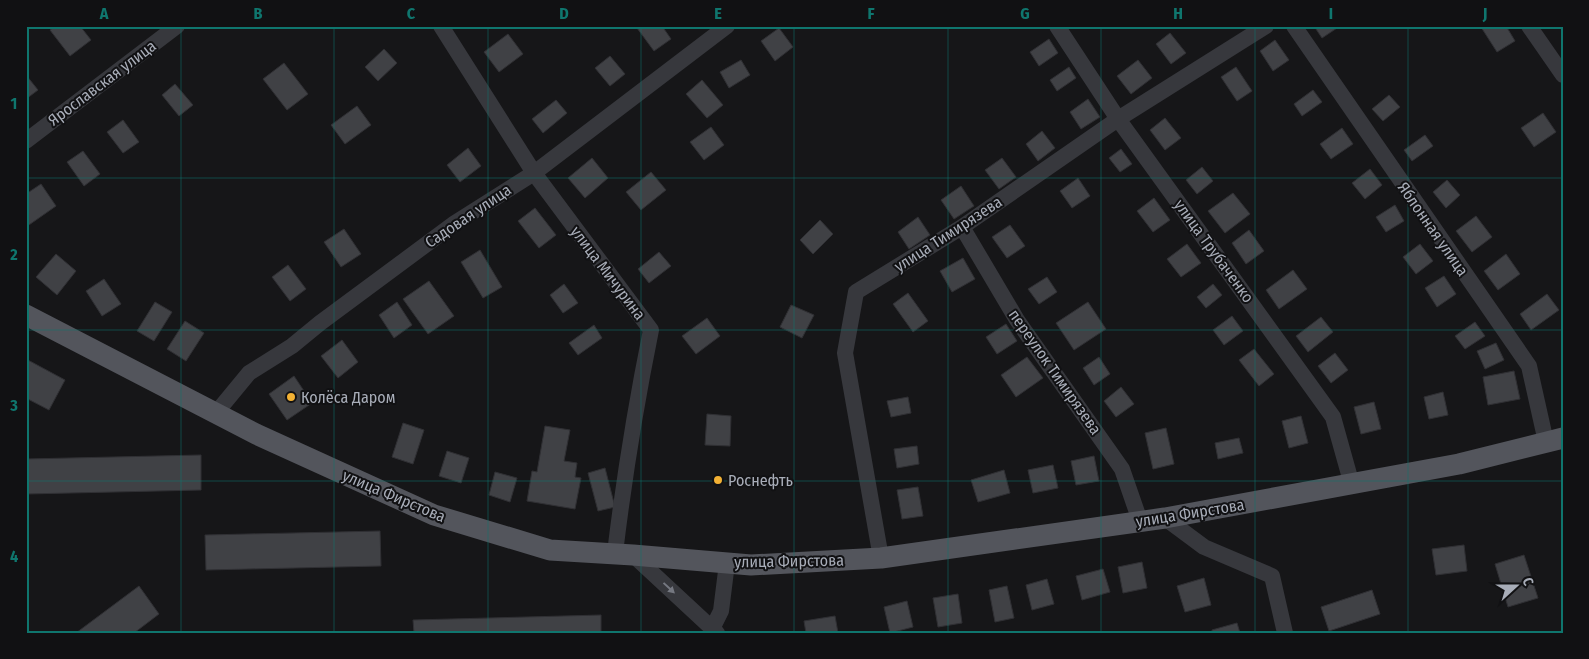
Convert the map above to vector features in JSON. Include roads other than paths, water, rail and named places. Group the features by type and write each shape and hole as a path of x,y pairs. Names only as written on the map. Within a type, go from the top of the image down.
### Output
{"main road":[{"name":"улица Фирстова","path":"26,314 256,434 434,515 550,550 624,554 751,565 881,558 1165,518 1459,464 1554,440"}],"street":[{"name":"Ярославская улица","path":"26,140 177,26"},
{"name":"улица Мичурина","path":"442,26 534,173 651,330 638,396 622,498 624,554"},
{"name":"Садовая улица","path":"216,413 249,373 292,346 455,223 534,173 727,26"},
{"name":"улица Трубаченко","path":"1057,26 1118,119 1333,417 1352,484"},
{"name":"улица Тимирязева","path":"881,558 846,353 856,292 962,227 1118,119 1266,26"},
{"name":"Яблонная улица","path":"1294,26 1529,366 1554,440"},
{"path":"1529,26 1563,75"},
{"name":"переулок Тимирязева","path":"962,227 1018,320 1122,469 1140,521"},
{"path":"1165,518 1204,547 1272,576 1285,633"},
{"path":"624,554 714,631 721,611 726,563"}],"place":[{"name":"Колёса Даром","path":"291,397"},
{"name":"Роснефть","path":"718,480"}]}
